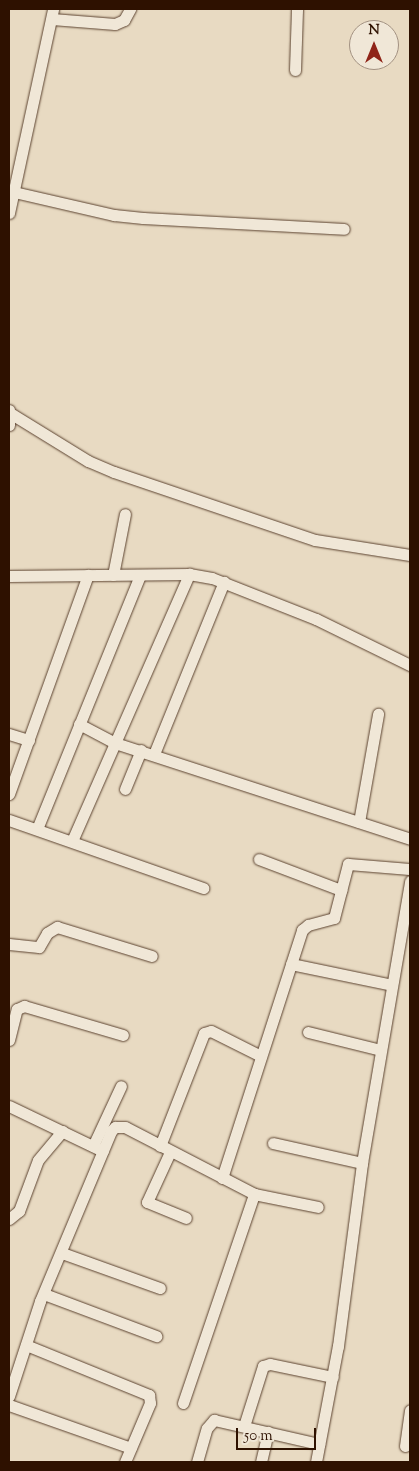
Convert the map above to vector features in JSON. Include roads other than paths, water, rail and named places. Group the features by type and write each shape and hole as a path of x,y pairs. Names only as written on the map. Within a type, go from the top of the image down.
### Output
{"street":[{"path":"9,213 53,14 115,24 124,20 130,9"},
{"path":"295,70 297,9"},
{"path":"14,192 114,215 344,229"},
{"path":"9,416 88,461 114,472 315,540 410,555"},
{"path":"113,575 125,514"},
{"path":"72,841 189,574"},
{"path":"9,576 189,574 224,582 316,619 410,665"},
{"path":"9,794 88,575"},
{"path":"36,829 140,575"},
{"path":"154,754 224,582"},
{"path":"359,822 378,714"},
{"path":"79,724 115,742 410,839"},
{"path":"9,734 29,740"},
{"path":"125,790 141,750"},
{"path":"9,820 203,888"},
{"path":"259,859 341,890"},
{"path":"222,1178 304,927 334,918 345,868 351,863 410,870"},
{"path":"316,1462 333,1377 362,1163 410,881"},
{"path":"9,944 39,947 47,933 57,927 152,956"},
{"path":"291,964 392,985"},
{"path":"9,1040 16,1009 24,1006 123,1035"},
{"path":"186,1218 148,1202 204,1033 212,1031 261,1056"},
{"path":"308,1032 381,1050"},
{"path":"9,1396 44,1294 62,1253 121,1086"},
{"path":"9,1106 98,1149"},
{"path":"98,1149 111,1131 120,1126 254,1194 318,1207"},
{"path":"9,1219 19,1211 38,1160 62,1131"},
{"path":"273,1143 362,1163"},
{"path":"183,1403 254,1194"},
{"path":"62,1253 160,1288"},
{"path":"44,1294 156,1336"},
{"path":"26,1345 146,1391 150,1403 125,1462"},
{"path":"244,1426 262,1366 270,1364 333,1377"},
{"path":"9,1404 131,1448"},
{"path":"405,1446 410,1410"},
{"path":"197,1462 210,1423 220,1420 319,1444"},
{"path":"262,1462 268,1432"}]}
